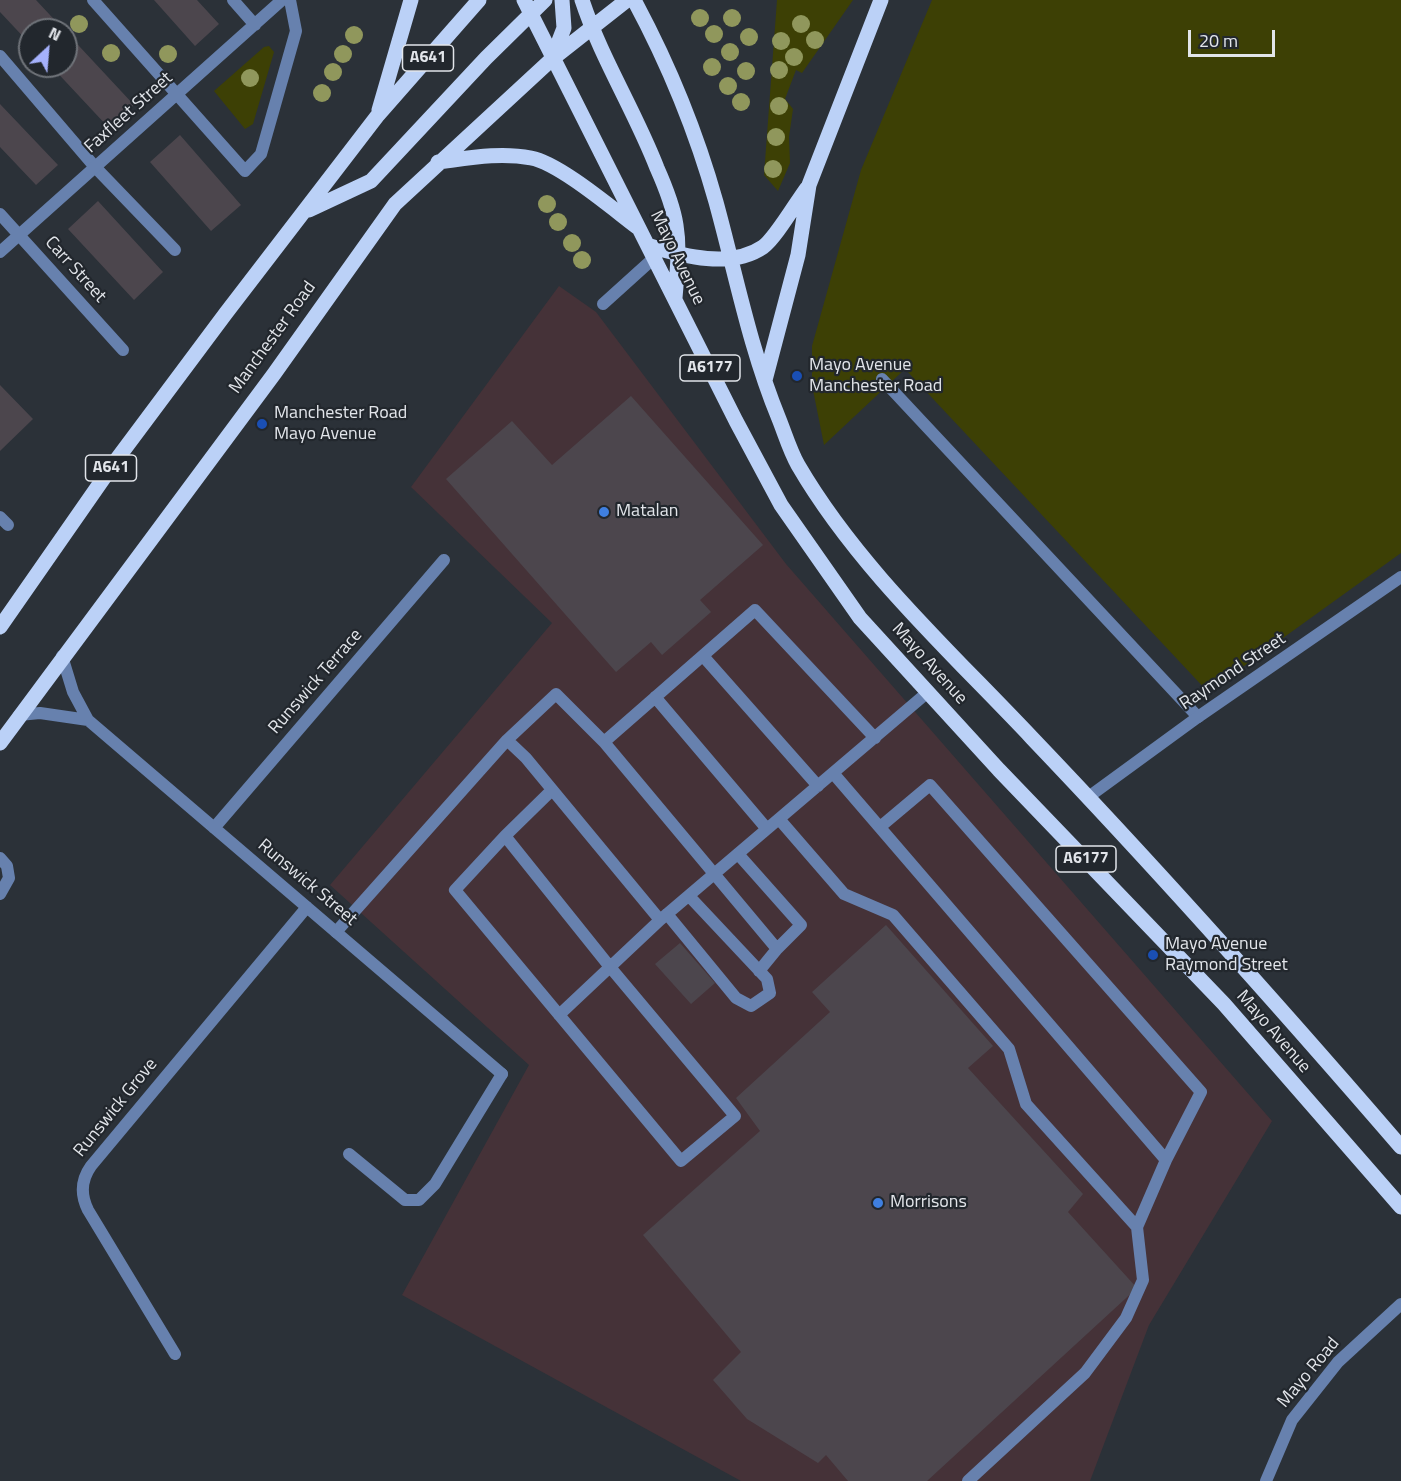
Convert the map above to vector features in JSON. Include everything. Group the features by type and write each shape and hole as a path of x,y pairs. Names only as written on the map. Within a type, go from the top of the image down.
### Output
{"main road":[{"path":"378,116 411,0"},
{"name":"A641","path":"0,627 117,459 378,116 479,0"},
{"path":"306,211 371,181 528,6 544,0"},
{"path":"552,59 564,28 562,0"},
{"path":"582,0 591,27 647,141 669,196 676,224 679,255 675,298"},
{"name":"Manchester Road","path":"0,743 62,656 274,374 359,250 395,204 552,59 627,0"},
{"name":"Mayo Avenue","path":"634,0 662,51 685,103 709,178 765,383 797,462 837,523 924,624 1256,978 1401,1147"},
{"path":"765,383 798,255 809,185 881,0"},
{"name":"A6177","path":"528,6 552,59"},
{"name":"Mayo Avenue","path":"552,59 642,230 781,505 860,618 1224,1004 1401,1207"},
{"path":"438,162 497,155 534,158 574,179 642,230"},
{"path":"652,252 729,257 746,255 764,246 809,185"}],"street":[{"path":"93,0 244,171 261,154 296,31 291,0"},
{"path":"233,0 255,24"},
{"name":"Faxfleet Street","path":"0,252 282,0"},
{"path":"0,56 95,167 175,250"},
{"name":"Carr Street","path":"0,214 123,350"},
{"path":"603,304 652,252"},
{"path":"882,379 1198,717"},
{"name":"Runswick Terrace","path":"214,828 444,560"},
{"name":"Raymond Street","path":"1087,798 1198,717 1401,577"},
{"path":"604,742 755,610 875,738"},
{"name":"Runswick Street","path":"62,656 73,692 88,720 502,1074 435,1184 419,1200 405,1200 349,1154"},
{"path":"703,656 818,786"},
{"path":"558,1015 664,917 928,692"},
{"path":"336,932 507,740 556,694 604,742 777,949"},
{"path":"655,697 767,829"},
{"path":"19,715 40,713 88,720"},
{"path":"507,740 736,998 751,1006 770,993 767,979 689,896"},
{"path":"833,773 1166,1160"},
{"path":"880,827 930,784 1201,1092 1166,1160 1137,1227 1143,1280 1126,1318 1085,1373 968,1481"},
{"path":"505,836 609,967 735,1116 681,1161 455,890 505,836 552,790"},
{"path":"779,819 844,894 893,915 1010,1049 1026,1104 1137,1227"},
{"path":"738,854 801,925 759,971"},
{"path":"0,858 7,866 9,878 0,894"},
{"name":"Runswick Grove","path":"175,1353 88,1210 84,1202 82,1183 91,1166 307,907"},
{"name":"Mayo Road","path":"1266,1481 1292,1420 1338,1362 1401,1304"}],"shaded area":[{"path":"777,0 853,0 802,73 796,70 785,99 793,109 789,137 790,163 778,191 764,175"},
{"path":"932,0 1401,0 1401,553 1208,692 905,369 824,445 812,385 812,346 861,170"},
{"path":"269,46 274,52 253,124 245,129 214,91 264,47"},
{"path":"559,286 596,312 786,564 1272,1121 1149,1325 1090,1481 741,1481 402,1295 529,1065 330,885 552,623 411,487"}],"building":[{"path":"0,0 36,0 53,18 18,18 18,31 0,12"},
{"path":"154,0 197,0 219,24 195,46"},
{"path":"78,45 134,105 108,127 62,78 78,78"},
{"path":"0,104 58,165 36,185 0,147"},
{"path":"180,135 241,205 211,231 150,162"},
{"path":"98,201 163,272 134,300 68,229"},
{"path":"0,385 33,419 0,451"},
{"name":"Matalan","path":"631,396 763,545 700,600 711,612 662,655 651,642 616,672 446,479 512,421 552,465"},
{"name":"Morrisons","path":"886,925 993,1046 968,1068 1083,1194 1068,1212 1137,1288 927,1481 848,1481 826,1455 818,1463 747,1419 713,1380 741,1352 643,1235 760,1131 736,1098 830,1012 812,992"},
{"path":"680,943 715,983 691,1004 655,964"}],"place":[{"name":"Mayo Avenue Manchester Road","path":"797,376"},
{"name":"Manchester Road Mayo Avenue","path":"262,424"},
{"name":"Matalan","path":"604,512"},
{"name":"Mayo Avenue Raymond Street","path":"1153,955"},
{"name":"Morrisons","path":"878,1203"}]}
